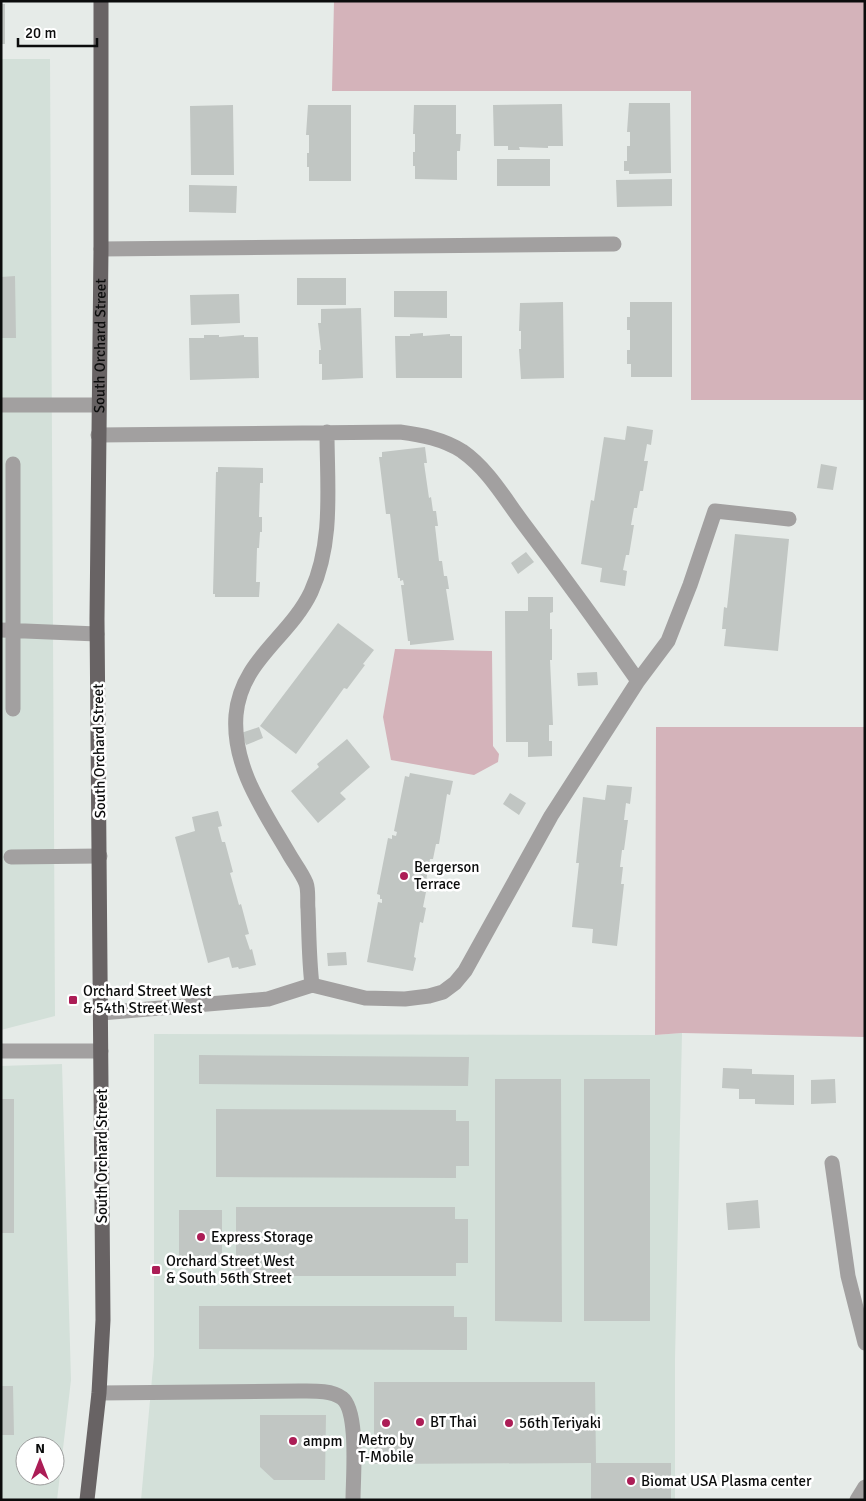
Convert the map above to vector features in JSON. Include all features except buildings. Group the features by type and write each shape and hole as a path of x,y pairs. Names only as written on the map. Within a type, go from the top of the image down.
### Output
{"main road":[{"name":"South Orchard Street","path":"87,1500 99,1393 103,1320 97,634 101,249 101,1"}],"street":[{"path":"101,249 614,244"},
{"path":"1,405 99,405"},
{"path":"312,985 307,884 253,793 239,756 236,739 236,716 240,693 250,671 304,604 316,579 324,550 328,522 327,432"},
{"path":"98,435 327,432 408,433 436,439 462,451 478,465 497,487 584,604 638,681"},
{"path":"12,709 7,631 13,464"},
{"path":"101,1013 268,999 312,985 365,998 405,999 443,992 455,983 465,971 551,816 638,681 668,642 715,511 789,519"},
{"path":"7,631 97,634"},
{"path":"11,857 100,856"},
{"path":"1,1051 101,1051"},
{"path":"832,1163 848,1276 865,1343"},
{"path":"99,1393 316,1391 338,1396 348,1404 352,1420 353,1500"},
{"path":"857,1500 865,1487"}],"shaded area":[{"path":"334,1 865,1 865,400 691,400 691,91 332,91"},
{"path":"1,59 50,59 55,1016 1,1030"},
{"path":"395,649 492,651 493,746 499,754 498,762 474,775 391,760 383,717"},
{"path":"656,727 865,727 865,1037 682,1033 655,1035"},
{"path":"682,1033 675,1360 675,1500 141,1500 154,1356 154,1034 655,1035"},
{"path":"62,1064 71,1380 64,1436 15,1436 15,1486 59,1486 57,1500 1,1500 1,1066"}],"place":[{"name":"Bergerson Terrace","path":"404,876"},
{"name":"Orchard Street West & 54th Street West","path":"73,1000"},
{"name":"Express Storage","path":"201,1237"},
{"name":"Orchard Street West & South 56th Street","path":"156,1270"},
{"name":"BT Thai","path":"420,1422"},
{"name":"Metro by T-Mobile","path":"386,1423"},
{"name":"56th Teriyaki","path":"509,1423"},
{"name":"ampm","path":"293,1441"},
{"name":"Biomat USA Plasma center","path":"631,1481"}]}
